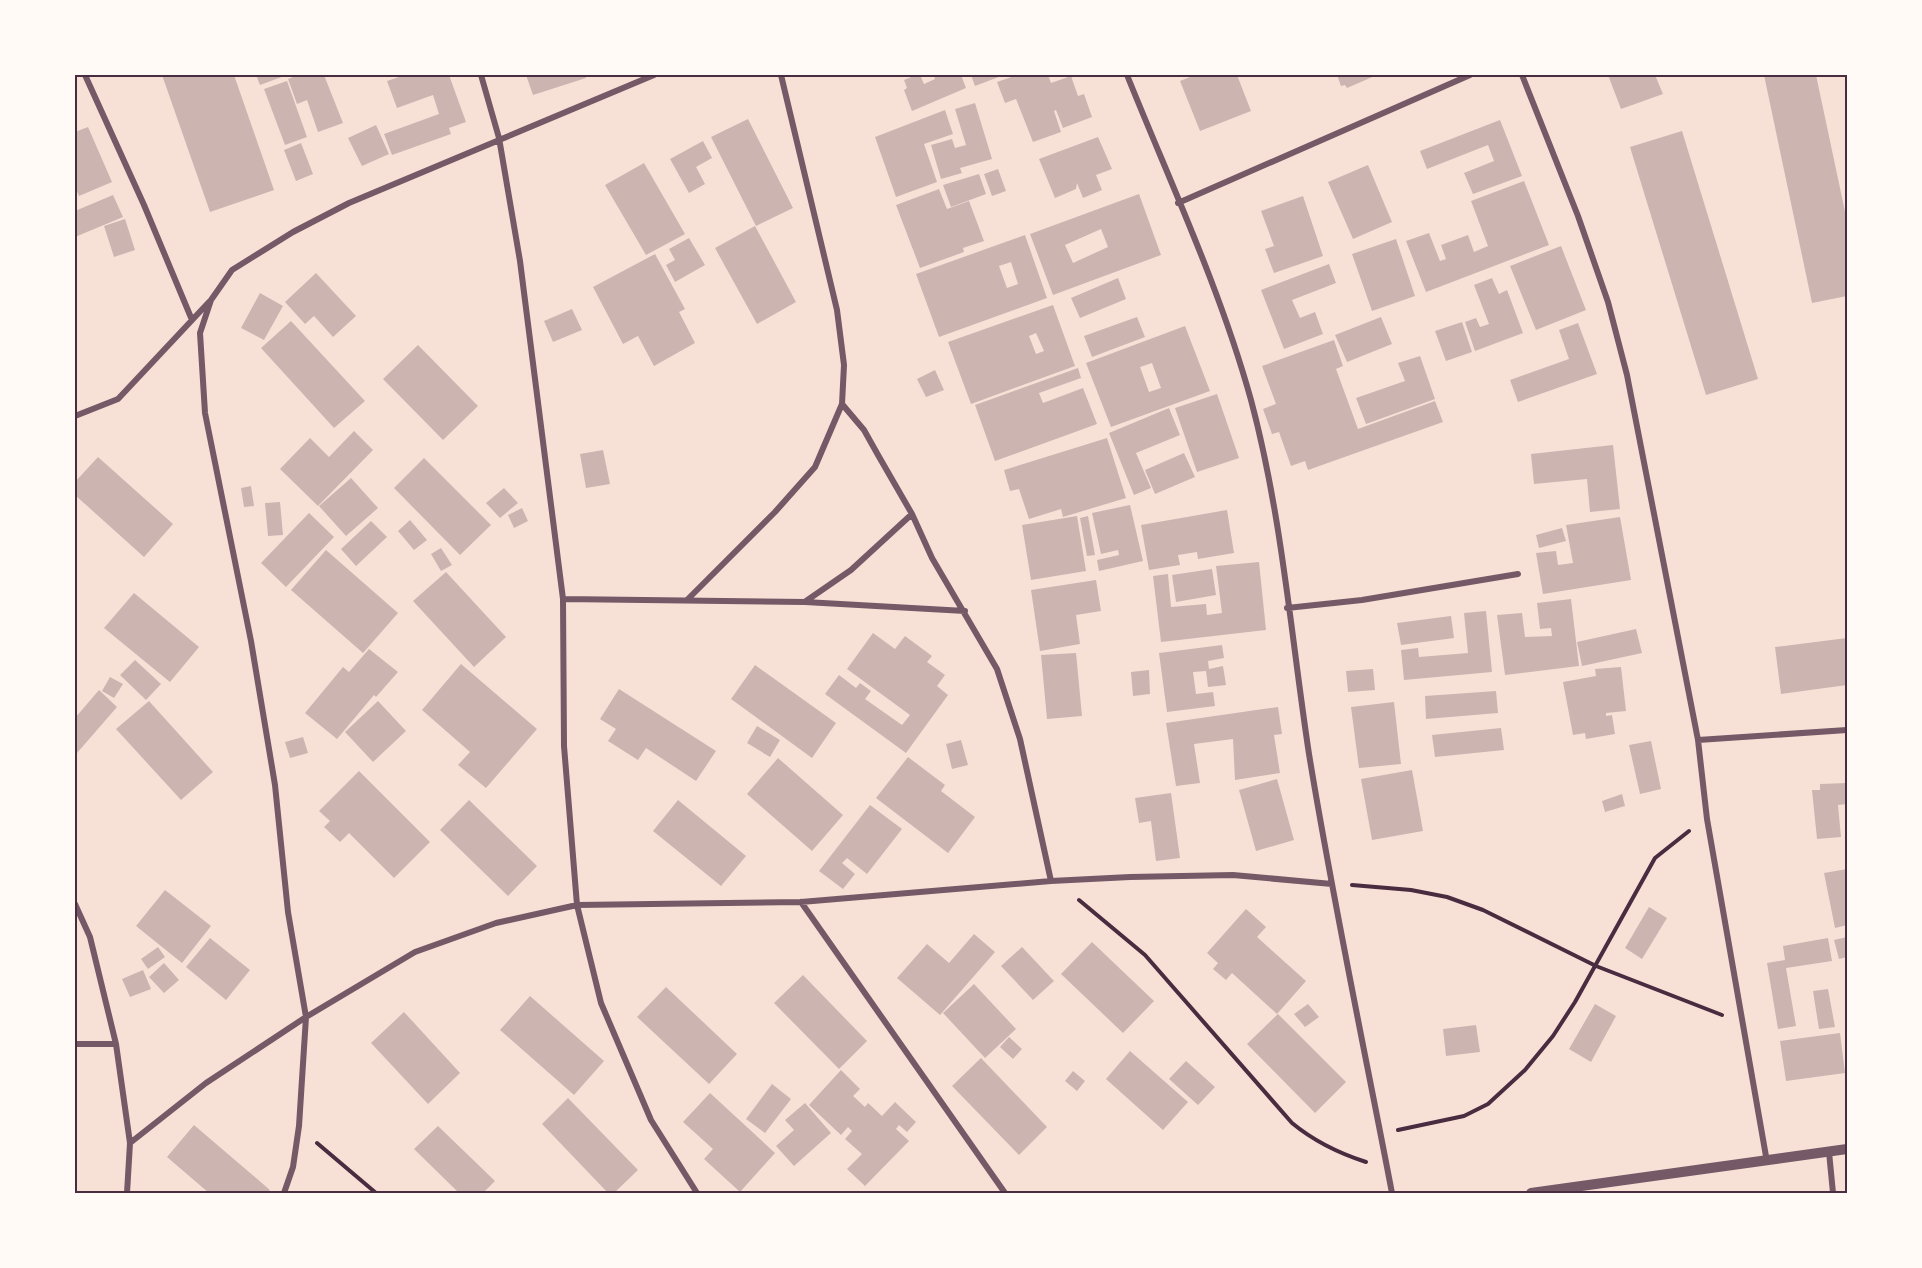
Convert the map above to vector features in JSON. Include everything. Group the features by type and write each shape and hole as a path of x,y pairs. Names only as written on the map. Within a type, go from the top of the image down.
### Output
{"street":[{"path":"85,75 144,205 192,321"},
{"path":"481,75 499,138 521,273 563,599 564,746 577,905 602,1003 610,1024 651,1120 697,1193"},
{"path":"75,416 118,399 211,300 232,270 293,232 349,202 654,75"},
{"path":"688,599 775,512 815,467 842,404 843,365 837,310 781,75"},
{"path":"1127,75 1199,248 1250,398 1273,491 1287,608 1332,884 1392,1193"},
{"path":"1178,202 1470,75"},
{"path":"1522,75 1578,216 1613,323 1627,375 1698,740 1707,819 1767,1162"},
{"path":"211,300 200,333 205,413 265,729 274,784 288,912 306,1017 299,1126 293,1167 284,1193"},
{"path":"842,404 864,430 912,514 932,558 997,669 1020,739 1051,880"},
{"path":"805,602 851,570 912,514"},
{"path":"1287,608 1362,600 1518,574"},
{"path":"563,599 805,602 965,611"},
{"path":"1698,740 1847,730"},
{"path":"130,1143 206,1083 306,1017 415,952 496,923 577,905 801,902 1051,880 1233,875 1332,884"},
{"path":"801,902 1005,1193"},
{"path":"75,904 90,937 116,1044 130,1143 127,1193"},
{"path":"75,1044 116,1044"},
{"path":"1531,1193 1767,1162 1847,1149"},
{"path":"1829,1152 1833,1193"}],"path":[{"path":"1380,1134 1464,1116 1488,1104 1525,1070 1552,1036 1596,966 1654,858 1671,843 1707,819"},
{"path":"1051,880 1089,907 1145,955 1292,1123 1310,1138 1340,1154 1387,1169"},
{"path":"1332,884 1411,890 1447,897 1482,910 1596,966 1744,1024"},
{"path":"299,1126 376,1193"}],"building":[{"path":"162,75 234,75 274,190 210,212"},
{"path":"256,75 287,75 260,85"},
{"path":"298,75 324,75 343,123 318,132 307,100 297,104 288,79"},
{"path":"405,75 449,75 466,122 449,128 451,134 392,155 384,134 439,114 433,95 397,108 387,81"},
{"path":"526,75 585,75 586,78 533,95"},
{"path":"920,75 924,84 935,79 934,75 961,75 966,88 912,111 904,90 907,88 904,80"},
{"path":"971,75 1004,75 975,86"},
{"path":"1017,75 1048,75 1051,83 1071,76 1078,96 1084,94 1092,117 1063,128 1056,110 1054,111 1061,132 1033,142 1016,99 1005,103 997,82"},
{"path":"1195,75 1237,75 1251,111 1200,131 1180,81"},
{"path":"1337,75 1377,75 1347,88 1345,85 1341,86"},
{"path":"1608,75 1655,75 1663,94 1621,109"},
{"path":"1764,75 1816,75 1847,221 1847,296 1812,303"},
{"path":"287,81 307,137 285,145 264,89"},
{"path":"975,103 992,159 960,168 962,173 941,179 931,145 952,139 955,148 966,145 955,109"},
{"path":"945,110 953,134 924,144 937,182 896,197 875,137"},
{"path":"748,119 793,208 756,226 711,137"},
{"path":"1500,120 1522,176 1473,194 1464,173 1494,161 1488,145 1427,169 1420,151"},
{"path":"376,125 389,154 362,166 348,138"},
{"path":"88,127 112,182 79,196 75,187 75,132"},
{"path":"1682,131 1758,379 1706,395 1630,147"},
{"path":"1098,137 1112,169 1096,175 1102,190 1083,198 1077,183 1076,189 1055,198 1039,159"},
{"path":"703,141 712,158 696,167 705,184 689,193 670,159"},
{"path":"301,143 313,174 296,181 284,150"},
{"path":"644,163 685,234 646,255 605,185"},
{"path":"1368,165 1392,222 1353,239 1328,182"},
{"path":"998,169 1006,191 992,196 984,174"},
{"path":"979,174 986,194 951,207 943,185"},
{"path":"1524,181 1549,245 1426,292 1406,241 1429,233 1440,261 1446,259 1441,245 1468,235 1474,252 1488,246 1471,201"},
{"path":"939,189 947,209 969,201 984,241 963,248 964,252 920,268 896,205"},
{"path":"1139,194 1161,255 1053,295 1030,234","holes":["1101,229 1108,247 1073,263 1065,245"]},
{"path":"113,195 123,217 75,237 75,211"},
{"path":"1303,196 1323,256 1274,273 1265,249 1274,246 1261,211"},
{"path":"125,219 135,250 114,257 104,226"},
{"path":"755,226 796,302 757,324 715,248"},
{"path":"1025,235 1047,298 939,337 916,274","holes":["1011,262 1018,284 1007,288 999,266"]},
{"path":"689,238 705,265 675,282 666,265 675,260 669,249"},
{"path":"1396,239 1415,296 1372,311 1352,254"},
{"path":"1561,246 1586,310 1536,330 1510,266"},
{"path":"655,254 685,309 679,312 695,343 654,366 638,336 623,344 593,287"},
{"path":"1329,264 1336,283 1292,300 1300,318 1315,312 1323,334 1284,349 1261,290"},
{"path":"316,273 356,316 333,337 314,316 305,324 285,302"},
{"path":"1118,278 1126,299 1080,318 1071,298"},
{"path":"1492,278 1499,294 1507,290 1523,333 1475,351 1465,322 1476,318 1480,327 1489,324 1474,285"},
{"path":"260,293 283,306 264,340 241,328"},
{"path":"1053,305 1075,366 971,404 948,342","holes":["1036,333 1044,351 1036,354 1029,336"]},
{"path":"572,309 582,330 553,342 544,321"},
{"path":"1137,317 1145,337 1092,357 1084,336"},
{"path":"1381,317 1392,344 1347,362 1335,335"},
{"path":"291,321 365,401 334,428 261,348"},
{"path":"1462,322 1472,352 1446,361 1435,331"},
{"path":"1578,323 1597,374 1518,402 1510,380 1569,359 1559,330"},
{"path":"1185,326 1210,391 1111,427 1086,363","holes":["1152,363 1161,388 1149,392 1140,367"]},
{"path":"1334,340 1343,366 1336,369 1358,429 1435,401 1443,422 1308,470 1305,461 1291,466 1279,432 1272,434 1263,409 1276,404 1262,366"},
{"path":"418,345 478,406 443,440 383,379"},
{"path":"1420,356 1435,399 1366,424 1356,398 1405,381 1398,363"},
{"path":"1078,368 1081,378 1039,393 1043,403 1083,388 1097,424 995,461 975,405"},
{"path":"935,370 944,390 926,397 917,379"},
{"path":"1217,394 1239,458 1197,472 1175,408"},
{"path":"1169,408 1180,435 1136,453 1151,488 1134,495 1109,433"},
{"path":"354,431 373,450 318,506 280,469 310,438 329,457"},
{"path":"1107,438 1126,498 1063,517 1061,509 1029,519 1019,489 1010,491 1004,470"},
{"path":"1613,445 1620,509 1590,512 1587,479 1534,484 1531,454"},
{"path":"603,450 610,484 586,488 580,454"},
{"path":"1184,453 1195,477 1155,494 1145,470"},
{"path":"98,457 173,524 144,557 75,495 75,482"},
{"path":"424,458 491,525 460,555 394,488"},
{"path":"351,478 378,508 346,536 319,506"},
{"path":"251,486 254,506 244,507 241,488"},
{"path":"504,488 518,503 500,518 486,503"},
{"path":"280,502 283,535 268,536 265,503"},
{"path":"1130,505 1143,561 1099,571 1097,560 1119,555 1118,550 1101,554 1092,513"},
{"path":"522,508 528,521 514,528 508,515"},
{"path":"1227,510 1234,553 1198,559 1197,552 1178,555 1180,565 1149,570 1141,525"},
{"path":"309,513 334,537 286,587 261,563"},
{"path":"1077,516 1086,571 1031,580 1022,525"},
{"path":"1088,516 1095,555 1087,556 1080,518"},
{"path":"1620,517 1631,580 1543,594 1536,553 1556,551 1558,565 1573,563 1566,525"},
{"path":"410,520 427,540 414,550 398,531"},
{"path":"371,521 387,537 356,566 341,549"},
{"path":"1562,528 1566,541 1539,548 1536,535"},
{"path":"441,548 452,565 441,571 431,554"},
{"path":"326,550 398,613 363,653 291,590"},
{"path":"1259,562 1266,630 1161,642 1153,576 1168,574 1171,607 1206,604 1207,615 1222,613 1216,566"},
{"path":"1212,569 1216,595 1176,602 1172,575"},
{"path":"446,572 506,637 474,667 413,601"},
{"path":"1096,580 1101,611 1076,615 1080,644 1040,651 1031,590"},
{"path":"134,593 199,647 170,682 104,628"},
{"path":"1571,599 1579,666 1505,675 1497,615 1522,613 1525,637 1552,636 1551,628 1540,629 1537,603"},
{"path":"1486,611 1492,672 1404,680 1401,650 1418,648 1419,657 1468,653 1464,613"},
{"path":"1451,616 1454,638 1401,645 1397,623"},
{"path":"1636,629 1642,653 1582,666 1577,642"},
{"path":"873,633 895,649 905,636 932,656 927,662 945,675 937,686 948,695 906,753 825,694 839,675 856,688 860,683 871,691 865,699 902,725 910,715 847,669"},
{"path":"1847,638 1847,685 1781,694 1775,647"},
{"path":"1222,645 1224,658 1208,661 1209,669 1223,666 1226,685 1208,687 1206,671 1193,672 1196,694 1213,692 1215,706 1167,712 1159,653"},
{"path":"369,649 398,672 376,697 374,695 337,739 305,713 343,667 349,672"},
{"path":"1076,653 1082,716 1047,719 1041,655"},
{"path":"135,660 161,684 146,700 120,675"},
{"path":"461,664 537,729 486,788 458,765 470,752 422,710"},
{"path":"755,665 836,723 812,758 731,699"},
{"path":"1621,667 1626,711 1606,713 1606,716 1612,715 1615,734 1586,739 1585,733 1573,735 1563,682 1596,676 1595,669"},
{"path":"1373,669 1375,690 1348,692 1346,671"},
{"path":"1149,670 1150,694 1133,696 1131,672"},
{"path":"110,677 123,684 114,698 102,691"},
{"path":"619,689 716,751 696,781 646,748 638,760 608,741 616,729 600,719"},
{"path":"99,690 117,707 77,753 75,718"},
{"path":"1496,691 1498,713 1426,719 1425,696"},
{"path":"149,701 213,772 181,800 116,729"},
{"path":"378,701 406,731 373,762 345,732"},
{"path":"1394,702 1401,764 1359,768 1351,707"},
{"path":"1278,707 1282,734 1274,735 1280,773 1235,780 1233,739 1194,744 1200,783 1176,786 1166,723"},
{"path":"757,726 780,740 770,757 747,743"},
{"path":"1501,728 1504,750 1435,757 1432,735"},
{"path":"303,737 308,753 290,758 285,742"},
{"path":"961,740 968,765 952,769 946,744"},
{"path":"1651,741 1661,789 1640,794 1629,745"},
{"path":"908,757 945,785 941,791 975,817 948,853 876,798"},
{"path":"778,758 843,815 812,851 747,794"},
{"path":"1412,770 1423,831 1372,840 1361,779"},
{"path":"359,771 430,842 394,878 349,833 340,842 324,827 330,821 319,811"},
{"path":"1277,779 1294,840 1256,851 1239,790"},
{"path":"1847,783 1847,804 1838,805 1841,837 1817,839 1812,790 1820,790 1820,784"},
{"path":"1171,793 1180,858 1156,861 1151,821 1139,823 1135,798"},
{"path":"1622,794 1625,806 1605,812 1602,801"},
{"path":"469,800 537,866 508,896 440,830"},
{"path":"678,800 746,856 721,886 653,831"},
{"path":"870,805 902,829 867,874 847,858 842,863 855,874 843,889 819,871"},
{"path":"1847,869 1847,925 1835,928 1824,873"},
{"path":"165,890 211,926 182,963 136,926"},
{"path":"1649,907 1667,918 1642,959 1625,948"},
{"path":"1246,909 1266,927 1257,937 1306,981 1277,1014 1232,973 1226,980 1213,969 1218,963 1207,953"},
{"path":"974,934 995,952 940,1015 897,978 927,944 949,963"},
{"path":"1847,937 1847,957 1839,959 1834,940"},
{"path":"210,938 250,970 226,1000 186,967"},
{"path":"1828,938 1832,961 1786,968 1796,1026 1778,1029 1767,963 1785,960 1783,946"},
{"path":"1092,942 1154,1001 1123,1033 1061,974"},
{"path":"158,947 165,957 148,969 141,959"},
{"path":"1022,947 1054,981 1033,1000 1001,966"},
{"path":"164,963 179,980 164,993 149,977"},
{"path":"143,970 151,989 130,997 122,979"},
{"path":"803,975 867,1041 839,1069 774,1003"},
{"path":"974,984 1016,1029 985,1058 943,1013"},
{"path":"666,987 737,1054 709,1084 637,1017"},
{"path":"1828,989 1835,1027 1819,1029 1813,991"},
{"path":"530,996 604,1061 574,1095 500,1030"},
{"path":"1308,1004 1319,1017 1305,1027 1294,1014"},
{"path":"1595,1004 1616,1016 1591,1062 1569,1049"},
{"path":"404,1012 460,1073 428,1104 371,1043"},
{"path":"1278,1014 1346,1082 1315,1113 1247,1044"},
{"path":"1476,1025 1480,1052 1446,1056 1443,1029"},
{"path":"1840,1033 1845,1073 1786,1081 1780,1041"},
{"path":"1009,1037 1022,1049 1013,1059 1000,1047"},
{"path":"1130,1051 1188,1102 1163,1130 1106,1079"},
{"path":"981,1058 1047,1127 1019,1155 952,1086"},
{"path":"1186,1061 1215,1087 1198,1105 1169,1079"},
{"path":"841,1070 860,1089 853,1096 865,1107 868,1103 882,1116 895,1102 916,1122 907,1132 899,1125 896,1129 909,1141 865,1186 847,1169 862,1154 845,1139 852,1131 848,1127 841,1135 809,1105"},
{"path":"1073,1071 1085,1081 1077,1091 1065,1081"},
{"path":"772,1084 791,1099 765,1133 746,1119"},
{"path":"710,1093 775,1153 740,1192 704,1159 713,1149 683,1122"},
{"path":"568,1098 638,1170 614,1193 608,1193 542,1124"},
{"path":"805,1103 831,1133 794,1166 776,1146 794,1130 785,1120"},
{"path":"194,1125 270,1190 267,1193 209,1193 167,1157"},
{"path":"438,1126 495,1181 483,1193 459,1193 414,1149"}]}
